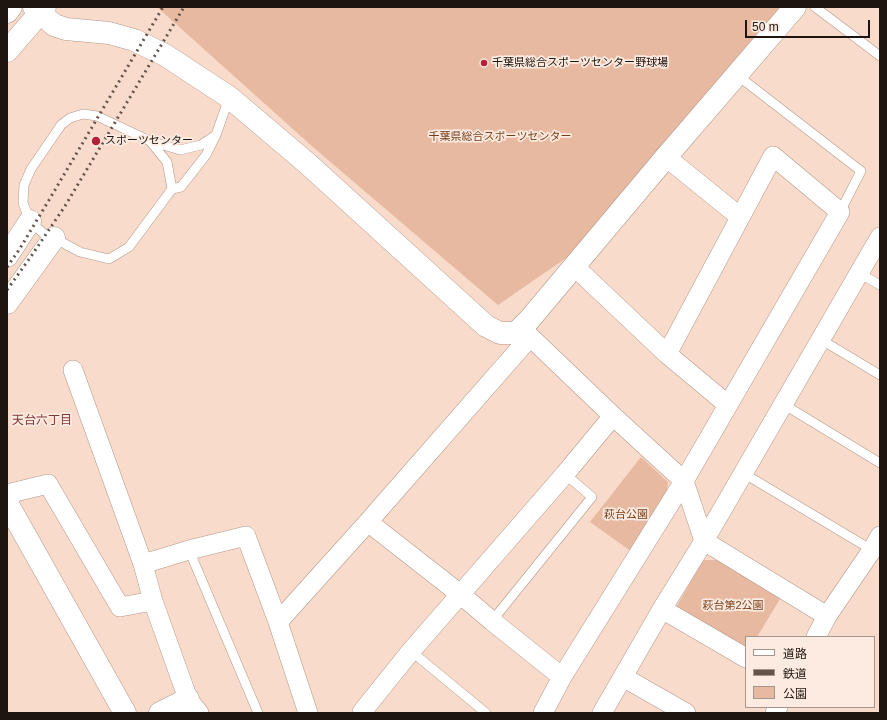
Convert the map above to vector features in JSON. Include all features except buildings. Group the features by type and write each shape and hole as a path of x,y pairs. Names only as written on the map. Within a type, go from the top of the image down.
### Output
{"main road":[{"path":"7,12 11,7"},
{"path":"7,51 40,9 54,25 66,29 109,33 134,40 165,55 229,97 308,164 486,326 500,333 516,332 529,320 795,7"},
{"path":"7,256 30,221"},
{"path":"7,303 54,238"},
{"path":"7,503 125,713"},
{"path":"160,713 193,706"}],"street":[{"path":"543,713 562,677 684,481 840,212 773,156 667,354"},
{"path":"666,157 740,218"},
{"path":"602,713 662,609 704,541 880,237"},
{"path":"575,267 667,354 728,404"},
{"path":"521,328 684,481 704,541 827,616"},
{"path":"278,622 523,345 521,328"},
{"path":"73,370 143,564 152,601 193,706"},
{"path":"363,713 362,712 411,651 565,474 613,416"},
{"path":"7,494 48,484 120,607 152,601"},
{"path":"368,522 562,677"},
{"path":"143,564 189,550 246,536 278,622 308,713"},
{"path":"817,636 827,616 876,543"},
{"path":"662,609 745,657"},
{"path":"623,677 686,713"}],"lane":[{"path":"815,7 880,56"},
{"path":"736,75 860,171 840,212"},
{"path":"216,135 201,144 180,150 150,141 97,116 83,114 70,118 62,125 31,169 24,185 23,203 30,221 43,233 80,252 109,259 129,247 172,189 181,187 206,155 216,135 229,97"},
{"path":"150,141 168,162 172,189"},
{"path":"859,272 880,285"},
{"path":"820,339 880,375"},
{"path":"783,404 880,463"},
{"path":"743,473 876,543"},
{"path":"492,621 592,497 565,474"},
{"path":"189,550 258,713"},
{"path":"411,651 486,713"}],"green space":[{"name":"千葉県総合スポーツセンター","path":"157,7 783,7 569,256 498,305 314,148"},
{"name":"萩台公園","path":"641,457 668,482 667,491 632,552 590,522"},
{"name":"萩台第2公園","path":"703,560 717,560 783,594 758,636 745,636 745,652 674,611"}],"railway":[{"path":"7,267 19,250 163,7"},
{"path":"7,290 65,206 184,7"}],"place":[{"name":"千葉県総合スポーツセンター野球場","path":"484,63"},
{"name":"スポーツセンター","path":"96,141"}],"district":[{"name":"天台六丁目","path":"42,421"}]}
